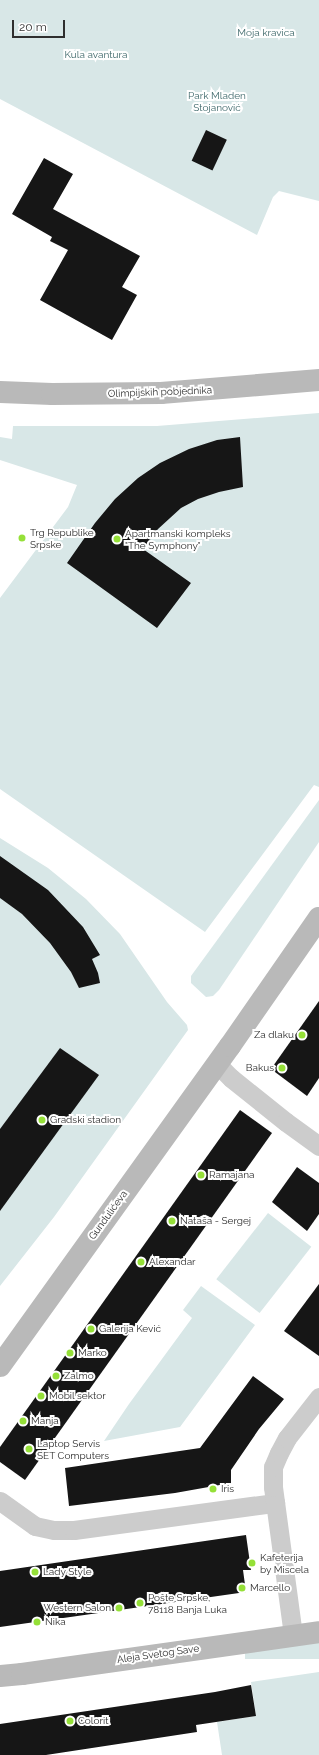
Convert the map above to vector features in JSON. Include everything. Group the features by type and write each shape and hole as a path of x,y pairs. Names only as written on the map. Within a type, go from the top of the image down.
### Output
{"street":[{"name":"Olimpijskih pobjednika","path":"0,392 52,394 161,393 319,380"},
{"name":"Gundulićeva","path":"0,1366 217,1064 319,918"},
{"path":"217,1064 231,1078 319,1146"},
{"path":"293,1635 273,1487 275,1462 287,1438 319,1397"},
{"path":"0,1501 19,1513 35,1526 44,1529 74,1530 275,1503"},
{"name":"Aleja Svetog Save","path":"0,1676 319,1632"},
{"name":"Aleja Svetog Save","path":"0,1680 22,1674"}],"green space":[{"name":"Park Mladen Stojanović","path":"0,0 319,0 319,201 279,191 273,197 257,235 0,99"},
{"path":"319,413 319,787 314,785 205,932 0,789 0,598 68,507 77,485 0,460 0,437 12,439 13,426 157,426"},
{"path":"319,800 319,842 219,990 213,996 206,997 191,983 191,976"},
{"name":"Gradski stadion","path":"0,838 48,868 86,899 120,934 167,1002 187,1025 188,1030 54,1217 0,1286"},
{"path":"268,1213 311,1247 260,1313 216,1279"},
{"path":"201,1286 255,1325 180,1427 104,1441 192,1318 183,1310"},
{"path":"245,1643 319,1643 319,1659 245,1659"},
{"path":"319,1672 319,1755 222,1755 217,1722 256,1716 251,1682"}],"building":[{"path":"206,130 227,140 212,171 192,161"},
{"path":"44,158 73,174 53,209 140,256 122,287 137,295 112,340 40,300 68,250 50,241 52,237 12,214"},
{"name":"Apartmanski kompleks \"The Symphony\"","path":"240,437 243,487 219,492 198,499 181,508 158,529 143,549 191,583 157,628 67,563 95,523 115,499 138,478 160,463 189,449 217,440"},
{"path":"0,856 48,890 83,927 100,955 92,959 98,973 100,983 79,988 71,972 50,943 22,914 0,898"},
{"path":"319,1001 319,1078 307,1096 271,1069"},
{"path":"60,1048 99,1075 0,1211 0,1129"},
{"path":"240,1110 272,1133 25,1480 0,1462 0,1447"},
{"path":"297,1167 319,1183 319,1214 307,1231 272,1202"},
{"path":"319,1284 319,1356 284,1331"},
{"path":"253,1376 284,1399 259,1429 231,1470 231,1483 175,1493 69,1506 65,1468 200,1448"},
{"path":"246,1535 251,1570 243,1570 246,1592 0,1627 0,1571"},
{"path":"251,1685 256,1716 196,1725 197,1732 46,1755 0,1755 0,1724 215,1692"}],"place":[{"name":"Trg Republike Srpske","path":"22,538"},
{"name":"Apartmanski kompleks \"The Symphony\"","path":"117,539"},
{"name":"Za dlaku","path":"302,1035"},
{"name":"Bakus","path":"282,1068"},
{"name":"Gradski stadion","path":"42,1120"},
{"name":"Ramajana","path":"201,1175"},
{"name":"Nataša - Sergej","path":"172,1221"},
{"name":"Alexandar","path":"141,1262"},
{"name":"Galerija Kević","path":"91,1329"},
{"name":"Marko","path":"70,1353"},
{"name":"Zalmo","path":"56,1376"},
{"name":"Mobil sektor","path":"41,1396"},
{"name":"Manja","path":"23,1421"},
{"name":"Laptop Servis SET Computers","path":"29,1449"},
{"name":"Iris","path":"213,1489"},
{"name":"Kafeterija by Miscela","path":"252,1563"},
{"name":"Lady Style","path":"35,1572"},
{"name":"Marcello","path":"242,1588"},
{"name":"Pošte Srpske, 78118 Banja Luka","path":"140,1603"},
{"name":"Western Salon","path":"119,1608"},
{"name":"Nika","path":"37,1622"},
{"name":"Colorit","path":"70,1721"}],"park label":[{"name":"Moja kravica","path":"266,33"},
{"name":"Kula avantura","path":"96,55"}]}
